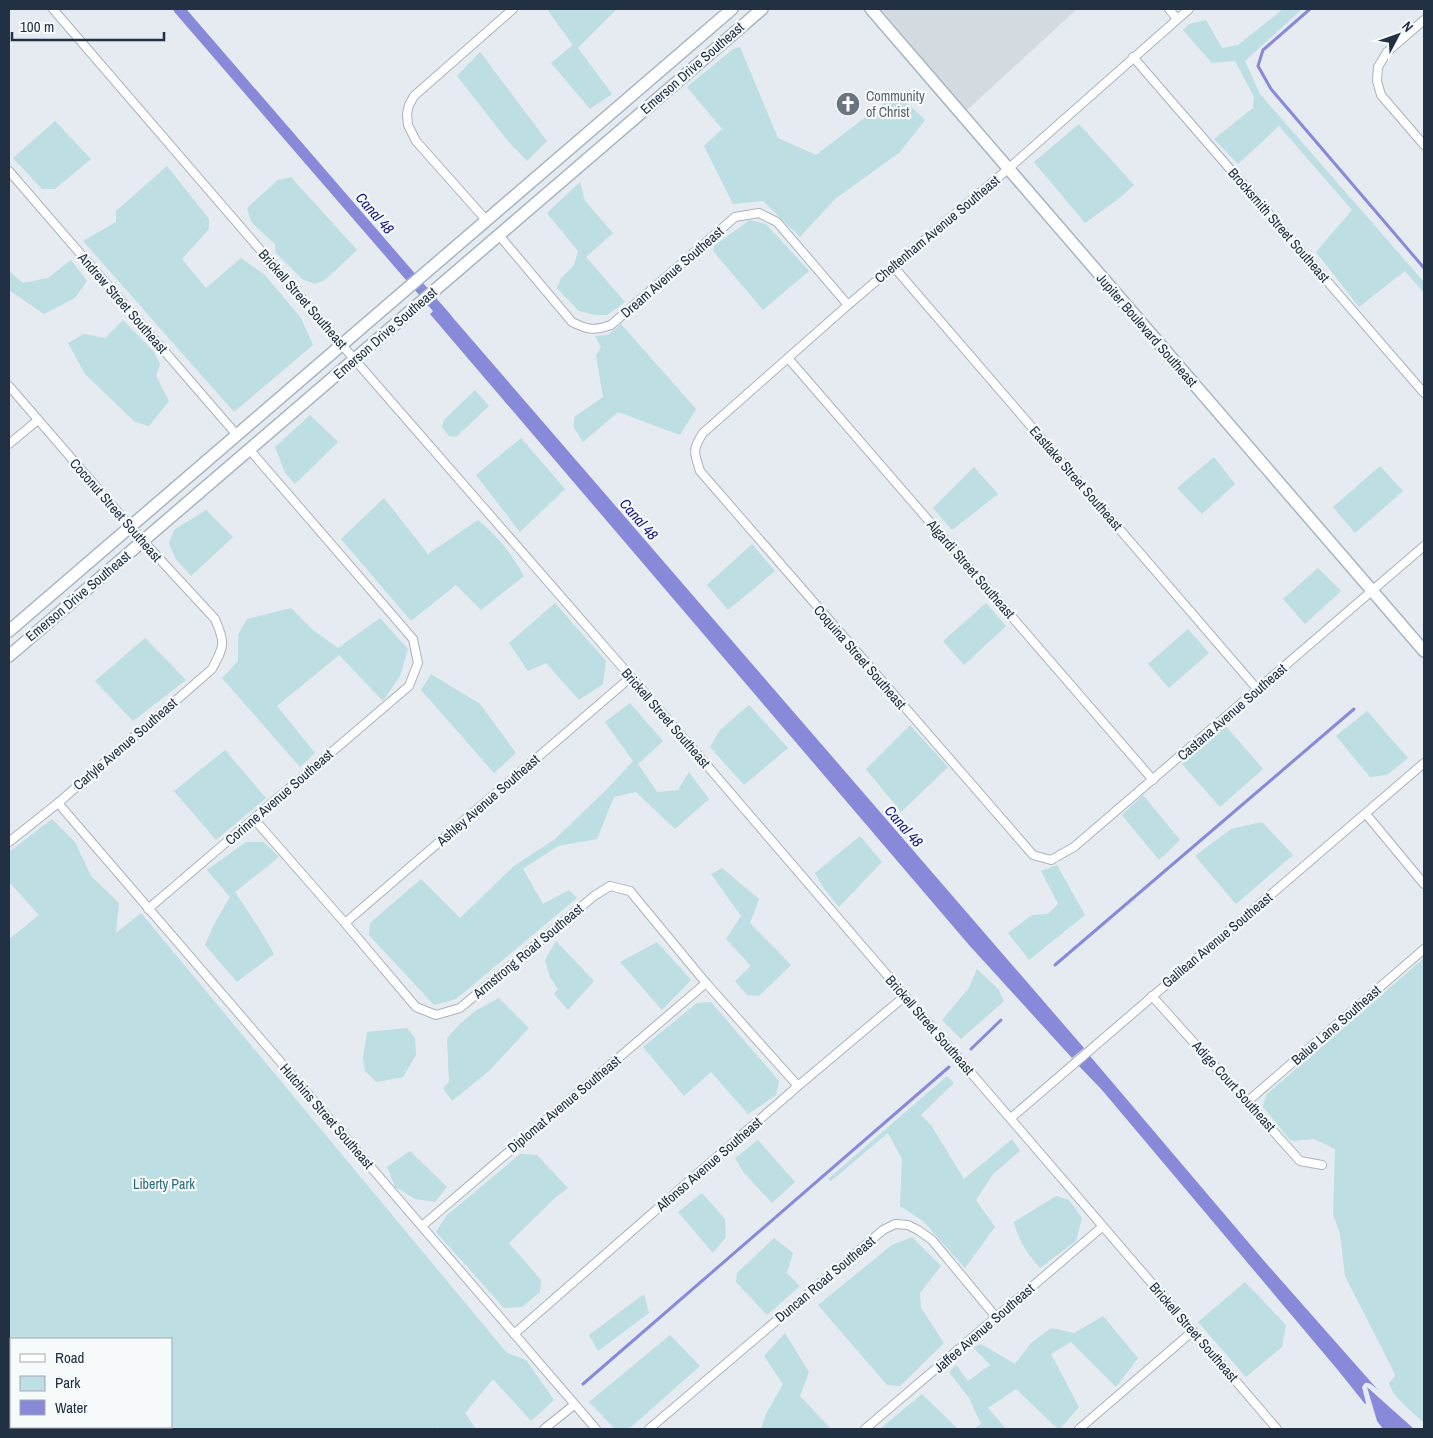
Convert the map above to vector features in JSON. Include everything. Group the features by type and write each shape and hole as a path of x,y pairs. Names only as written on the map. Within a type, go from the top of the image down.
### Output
{"street":[{"name":"Brickell Street Southeast","path":"53,9 631,677 1277,1429"},
{"path":"486,220 416,141 408,125 407,114 414,96 513,9"},
{"name":"Emerson Drive Southeast","path":"9,631 732,9"},
{"name":"Emerson Drive Southeast","path":"9,656 762,9"},
{"name":"Jupiter Boulevard Southeast","path":"871,9 1424,651"},
{"path":"1169,9 1177,19"},
{"name":"Cheltenham Avenue Southeast","path":"695,454 696,444 703,433 893,266 1008,169 1189,9"},
{"path":"1424,20 1388,52 1378,68 1377,81 1381,95 1424,145"},
{"name":"Brocksmith Street Southeast","path":"1133,57 1424,393"},
{"name":"Andrew Street Southeast","path":"9,171 236,434"},
{"name":"Dream Avenue Southeast","path":"498,234 572,322 586,329 600,329 611,325 735,217 758,213 777,222 848,305"},
{"name":"Eastlake Street Southeast","path":"893,266 1258,690"},
{"name":"Algardi Street Southeast","path":"788,358 1153,780"},
{"name":"Coconut Street Southeast","path":"9,386 130,527 215,619 222,634"},
{"path":"9,444 38,420"},
{"name":"Corinne Avenue Southeast","path":"148,909 409,686 418,663 413,639 249,449"},
{"name":"Coquina Street Southeast","path":"695,454 700,471 709,483 1033,855"},
{"name":"Castana Avenue Southeast","path":"1033,855 1051,860 1074,847 1424,546"},
{"name":"Carlyle Avenue Southeast","path":"9,842 58,803 212,669 222,650 222,634"},
{"name":"Ashley Avenue Southeast","path":"345,923 631,677"},
{"name":"Galilean Avenue Southeast","path":"1011,1118 1424,763"},
{"name":"Hutchins Street Southeast","path":"58,803 596,1429"},
{"path":"1366,814 1424,884"},
{"name":"Armstrong Road Southeast","path":"254,819 416,1007 436,1015 460,1008 594,896 610,886 630,891 706,983 798,1086"},
{"name":"Balue Lane Southeast","path":"1248,1101 1424,950"},
{"name":"Diplomat Avenue Southeast","path":"422,1226 706,983"},
{"name":"Alfonso Avenue Southeast","path":"514,1334 798,1086 905,996"},
{"name":"Adige Court Southeast","path":"1152,996 1300,1161 1322,1165"},
{"name":"Duncan Road Southeast","path":"649,1429 882,1230 895,1224 908,1225 932,1240 996,1317"},
{"name":"Jaffee Avenue Southeast","path":"865,1429 1102,1226"},
{"path":"1079,1429 1193,1330"},
{"path":"544,1429 574,1405"}],"shaded area":[{"path":"881,9 1077,9 966,111"}],"green space":[{"path":"549,9 617,9 578,48 612,94 590,109 551,63 573,45 548,11"},
{"path":"1283,9 1302,9 1245,61 1260,94 1424,282 1424,293 1405,271 1359,307 1316,252 1352,210 1279,126 1238,164 1214,139 1253,108 1254,97 1235,61 1212,63 1183,30 1189,24 1206,20 1222,48 1238,45"},
{"path":"740,47 778,138 816,155 897,93 925,120 900,152 835,199 800,237 763,201 733,204 704,146 722,129 687,87 733,49"},
{"path":"480,52 547,141 527,161 507,140 457,76"},
{"path":"55,121 91,159 55,189 42,189 13,158"},
{"path":"1079,124 1134,185 1085,223 1034,162"},
{"path":"167,166 209,219 209,229 182,259 206,288 241,258 265,275 301,318 313,345 234,412 83,241 116,222 116,211"},
{"path":"291,177 357,250 325,280 315,284 302,279 276,253 275,244 251,222 247,208 278,180"},
{"path":"580,182 585,201 613,233 586,257 625,302 607,315 595,315 579,311 557,288 561,278 574,265 578,251 547,213"},
{"path":"750,220 766,224 809,271 763,310 713,251 715,245"},
{"path":"71,260 87,281 75,298 44,314 9,290 9,271 23,283 48,278"},
{"path":"123,320 154,352 160,364 156,376 169,401 149,426 135,422 85,374 68,343 84,334 105,338"},
{"path":"621,324 696,409 680,435 618,412 583,442 574,428 574,417 603,397 596,355 601,347 595,336 608,335"},
{"path":"475,390 489,406 456,437 449,436 442,427 444,420"},
{"path":"310,415 338,442 295,484 285,473 275,447"},
{"path":"521,438 565,489 520,532 476,475"},
{"path":"1214,457 1235,484 1202,514 1177,488"},
{"path":"1380,466 1403,491 1355,533 1333,507"},
{"path":"974,467 998,494 952,530 933,508"},
{"path":"384,498 428,554 478,520 504,546 524,576 481,610 456,585 411,621 341,539"},
{"path":"206,510 233,537 191,576 175,558 169,543 174,530"},
{"path":"752,544 775,571 728,610 707,585"},
{"path":"1318,568 1341,591 1305,624 1283,599"},
{"path":"555,603 606,661 603,684 579,700 546,663 528,671 509,643"},
{"path":"986,603 1006,626 964,665 943,641"},
{"path":"291,608 313,630 338,648 380,618 408,649 400,676 383,701 339,655 277,706 315,753 300,767 222,678 238,661 238,635 247,619"},
{"path":"1188,629 1209,653 1169,688 1148,664"},
{"path":"145,638 186,680 133,721 95,681"},
{"path":"431,674 480,704 516,753 494,773 421,690"},
{"path":"630,703 663,741 638,764 657,792 678,790 689,772 709,799 675,829 636,792 614,797 597,839 558,846 523,869 543,904 569,890 577,898 456,999 434,1005 369,935 370,923 421,879 460,918 514,866 555,839 633,761 605,722"},
{"path":"749,705 788,748 744,785 710,747 720,730"},
{"path":"1367,711 1408,758 1387,775 1370,777 1336,736"},
{"path":"910,725 948,767 901,812 866,769"},
{"path":"1225,725 1263,769 1220,807 1182,764"},
{"path":"225,750 266,798 216,840 174,791"},
{"path":"1143,795 1180,840 1159,860 1122,815"},
{"name":"Liberty Park","path":"52,819 75,842 91,876 119,903 116,933 141,913 507,1353 526,1360 554,1400 531,1421 493,1379 465,1413 476,1429 439,1429 437,1427 435,1429 9,1429 9,939 39,915 9,882 9,852"},
{"path":"1262,822 1293,855 1236,904 1195,856 1231,829"},
{"path":"860,836 882,862 839,907 823,887 815,873"},
{"path":"246,842 264,842 279,857 235,892 274,954 237,982 205,945 214,924 230,897 207,870"},
{"path":"1057,865 1085,915 1029,960 1008,933 1032,915 1048,914 1058,904 1041,871"},
{"path":"722,868 759,899 750,923 791,965 759,996 747,995 735,981 751,966 726,939 741,916 711,874"},
{"path":"556,941 594,981 568,1010 554,994 558,989 550,977 545,960"},
{"path":"657,942 691,980 662,1010 620,962"},
{"path":"1424,958 1424,1423 1391,1389 1389,1383 1395,1376 1394,1372 1345,1276 1340,1234 1333,1214 1335,1149 1314,1139 1290,1140 1263,1107 1266,1095"},
{"path":"977,969 999,990 1004,1001 961,1039 942,1020 969,988"},
{"path":"499,998 529,1028 489,1071 452,1101 443,1088 449,1082 447,1038 475,1011"},
{"path":"711,1002 779,1081 776,1095 748,1114 711,1072 684,1096 643,1047 697,1003"},
{"path":"407,1028 415,1038 416,1055 403,1077 376,1082 365,1071 363,1057 367,1032"},
{"path":"947,1076 954,1083 921,1115 931,1125 964,1179 1012,1139 1020,1151 993,1174 976,1200 995,1227 965,1268 923,1221 900,1206 902,1159 888,1133 831,1181 828,1179"},
{"path":"758,1140 795,1182 772,1203 744,1173 735,1158"},
{"path":"410,1151 447,1187 435,1202 415,1199 395,1187 387,1167"},
{"path":"520,1154 537,1155 568,1188 556,1197 509,1243 541,1280 540,1292 522,1307 504,1308 436,1232 446,1216"},
{"path":"702,1193 725,1219 726,1237 713,1253 678,1212"},
{"path":"1056,1196 1069,1200 1082,1218 1076,1241 1040,1268 1024,1247 1014,1222"},
{"path":"912,1237 941,1266 920,1293 921,1308 944,1343 900,1386 887,1385 818,1305 892,1245"},
{"path":"774,1238 793,1253 787,1273 800,1286 767,1315 736,1282 737,1273"},
{"path":"1245,1282 1286,1325 1282,1347 1246,1377 1198,1322"},
{"path":"644,1294 649,1313 598,1351 589,1335"},
{"path":"1103,1316 1138,1358 1116,1387 1071,1342 1051,1354 1079,1407 1060,1429 1016,1389 988,1408 1006,1429 974,1429 981,1424 969,1398 949,1372 956,1365 968,1381 990,1365 973,1347 981,1344 1015,1364 1031,1343 1051,1328 1074,1333"},
{"path":"785,1333 809,1372 800,1396 831,1429 761,1429 766,1414 783,1384 764,1356"},
{"path":"670,1335 700,1366 631,1427 615,1429 589,1402"},
{"path":"922,1394 958,1429 880,1429"}],"water":[{"path":"441,304 1084,1048 1072,1058 969,945 430,314"},
{"path":"1090,1056 1265,1262 1378,1390 1365,1383 1362,1387 1365,1404 1102,1090 1079,1066"},
{"path":"1367,1387 1414,1429 1383,1429 1377,1421"}],"waterway":[{"name":"Canal 48","path":"179,9 447,319"},
{"path":"1310,9 1263,50 1258,66 1271,89 1424,268"},
{"path":"1055,965 1354,709"},
{"path":"971,1049 1001,1020"},
{"path":"583,1384 949,1067"}],"place":[{"name":"Community of Christ","path":"848,104"}]}
